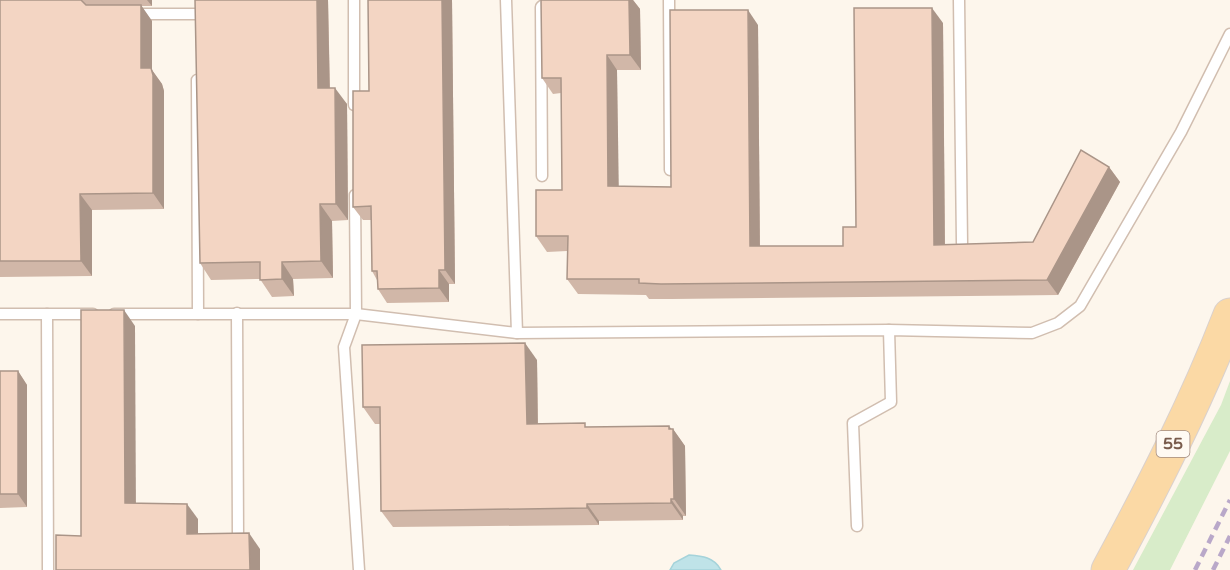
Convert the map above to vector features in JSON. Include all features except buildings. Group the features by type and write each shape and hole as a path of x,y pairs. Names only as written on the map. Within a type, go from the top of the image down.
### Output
{"main road":[{"name":"55","path":"1108,570 1138,516 1207,373 1230,315"}],"lane":[{"path":"196,0 196,26"},
{"path":"354,0 354,117"},
{"path":"506,0 517,333"},
{"path":"542,176 541,7 549,0"},
{"path":"669,0 670,170"},
{"path":"959,0 962,243"},
{"path":"119,14 196,14"},
{"path":"0,314 356,314 517,333 889,330 1032,333 1058,323 1080,306 1181,132 1230,34"},
{"path":"196,62 198,314"},
{"path":"355,188 356,314 344,347 359,570"},
{"path":"47,314 48,570"},
{"path":"237,314 238,538"},
{"path":"856,526 853,423 891,402 889,330"}],"green space":[{"path":"1230,381 1230,451 1170,570 1133,570 1221,405"}],"water":[{"path":"689,555 711,560 721,570 670,570 674,563"}],"railway":[{"path":"1195,570 1230,500"},
{"path":"1213,570 1230,536"}]}
